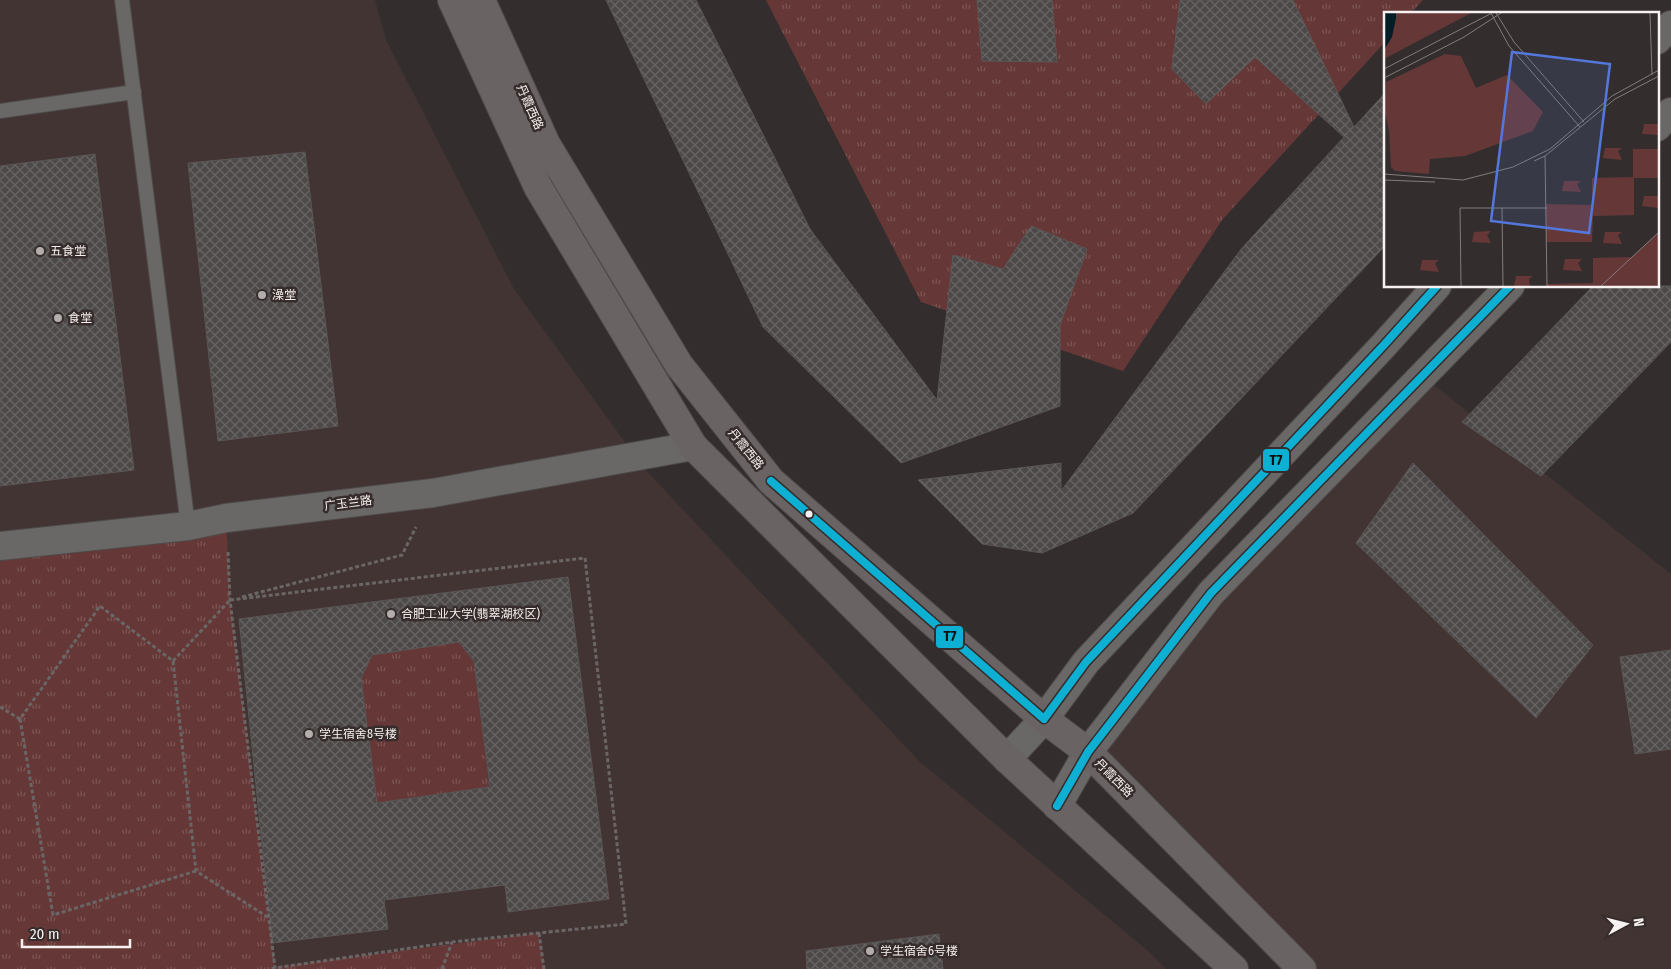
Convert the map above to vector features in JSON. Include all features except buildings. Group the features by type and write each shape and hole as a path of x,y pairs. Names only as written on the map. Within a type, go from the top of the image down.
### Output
{"main road":[{"path":"452,0 538,188 693,446 1007,759 1234,969"},
{"name":"丹霞西路","path":"481,0 546,144 685,372 771,481 1044,718 1088,752 1302,969"}],"street":[{"path":"1658,39 1671,25"},
{"path":"1658,126 1671,112"},
{"path":"1007,759 1044,718 1086,662 1435,288"},
{"path":"1057,806 1088,752 1211,593 1508,288"},
{"name":"广玉兰路","path":"0,546 188,526 226,518 433,493 693,446"}],"lane":[{"path":"122,0 188,526"},
{"path":"0,111 134,92"}],"path":[{"path":"173,661 230,600 402,556 433,493"},
{"path":"226,518 230,600 275,968"},
{"path":"230,600 585,558 626,924 452,942 268,969"},
{"path":"100,606 173,661 196,871 53,916 20,719 100,606"},
{"path":"0,707 20,719"},
{"path":"196,871 269,918"},
{"path":"540,933 544,969"},
{"path":"442,969 452,942"}],"shaded area":[{"name":"合肥工业大学(翡翠湖校区)","path":"0,0 375,0 386,40 514,289 643,467 919,761 1147,950 1166,969 0,969"},
{"path":"1423,376 1671,574 1671,969 1302,969 1088,752 1211,593"}],"green space":[{"path":"766,0 1423,0 1412,12 1384,12 1384,43 1222,220 1123,371 921,302"},
{"path":"226,518 230,600 275,967 539,933 544,969 0,969 0,546"},
{"path":"459,642 474,661 494,826 461,791 402,799 388,810 381,841 361,678 372,655"}],"transit line":[{"name":"T7","path":"771,481 1044,719 1086,662 1435,288"},
{"name":"T7","path":"1057,806 1088,752 1211,593 1508,288"}],"place":[{"name":"五食堂","path":"40,251"},
{"name":"澡堂","path":"262,295"},
{"name":"食堂","path":"58,318"},
{"name":"合肥工业大学(翡翠湖校区)","path":"391,614"},
{"name":"学生宿舍8号楼","path":"309,734"},
{"name":"学生宿舍6号楼","path":"870,951"}]}
